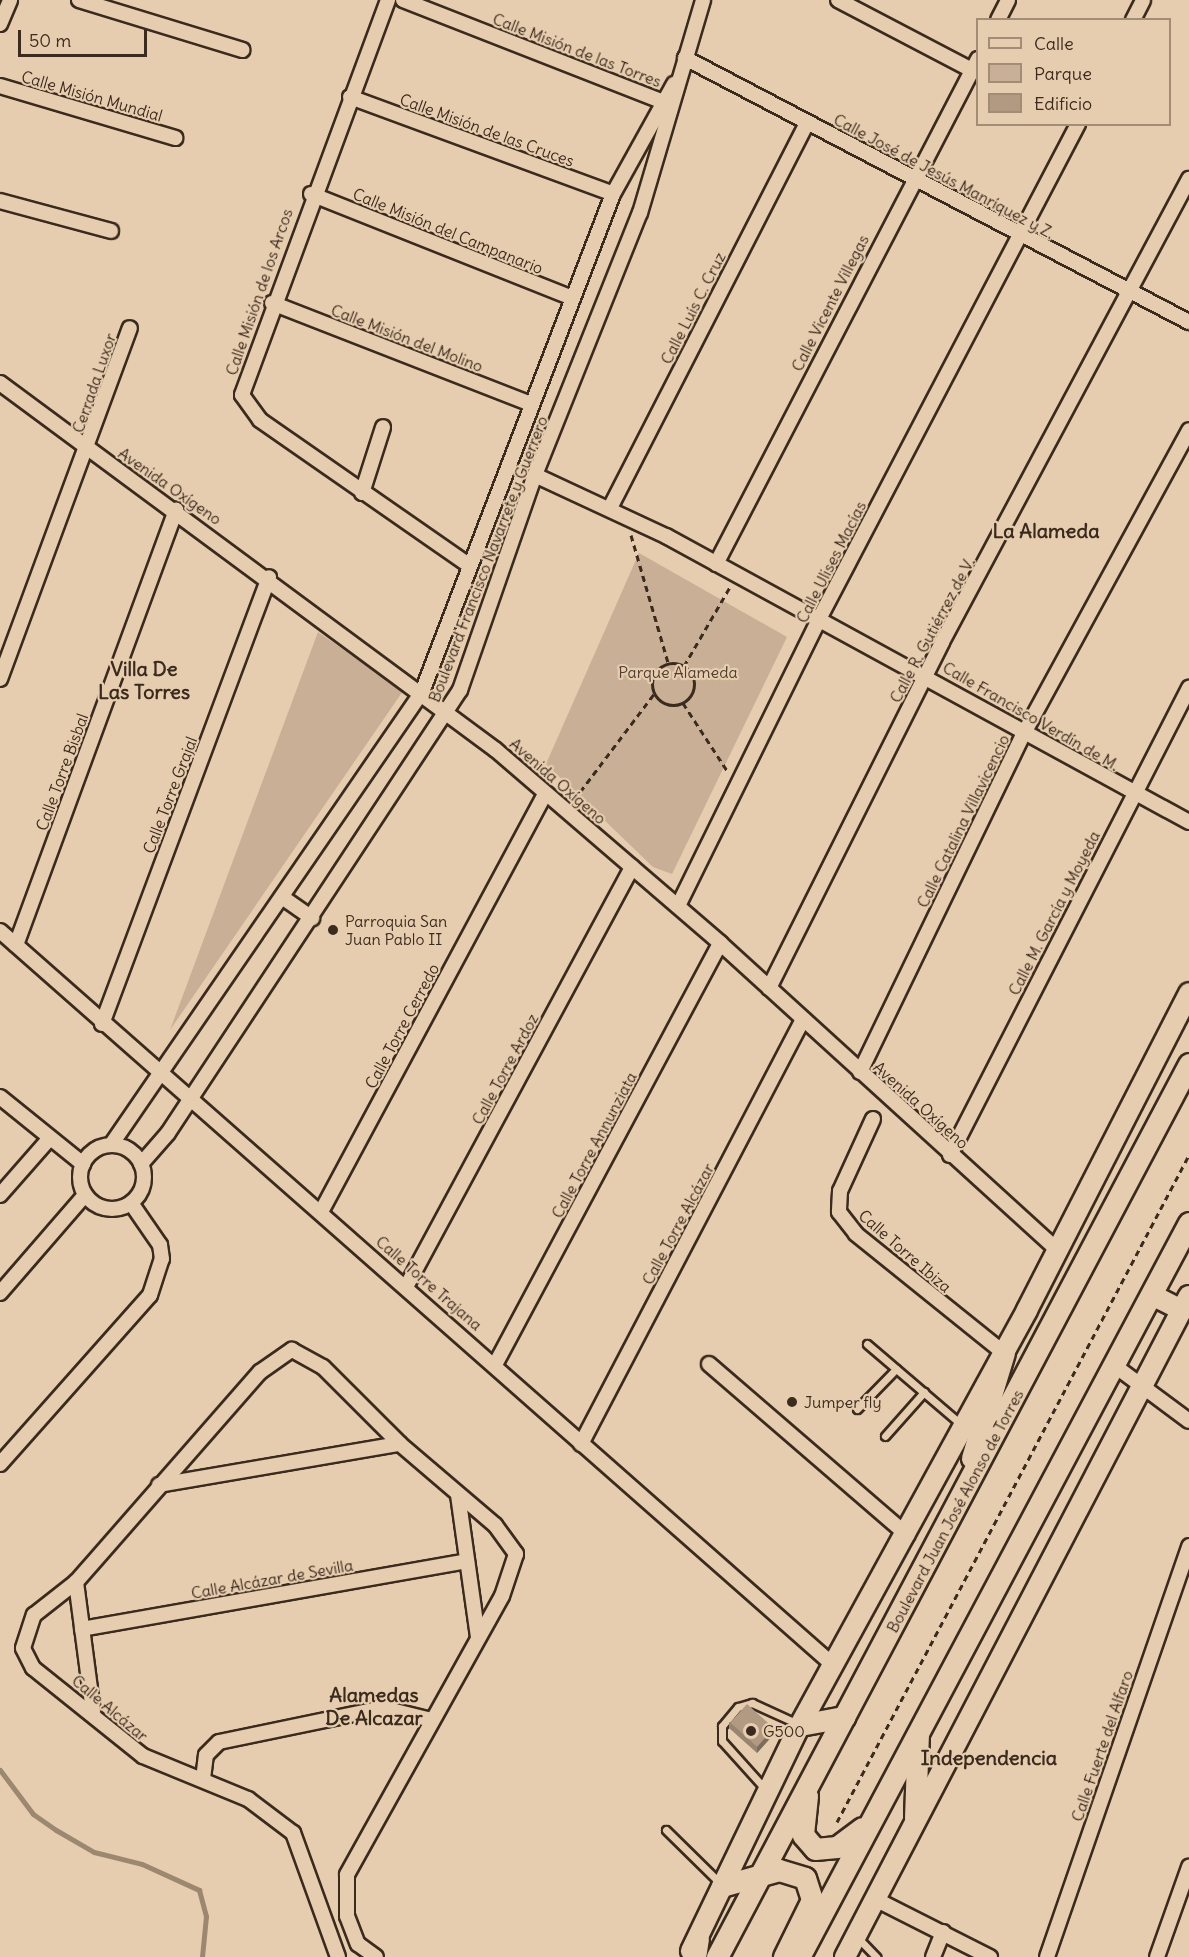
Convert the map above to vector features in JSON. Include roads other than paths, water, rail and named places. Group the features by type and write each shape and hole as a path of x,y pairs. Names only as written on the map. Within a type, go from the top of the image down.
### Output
{"main road":[{"name":"Boulevard Juan José Alonso de Torres","path":"717,1957 817,1767 941,1542 1189,1064"},
{"path":"799,1957 866,1825 1116,1366 1189,1223"},
{"path":"941,1542 1004,1353"},
{"path":"800,1725 844,1717"},
{"path":"915,1818 918,1732"},
{"path":"817,1767 803,1835 821,1851 837,1847 866,1825"},
{"path":"722,1886 757,1879 779,1870 805,1878 813,1889 808,1911 784,1957"}],"street":[{"path":"0,24 10,0"},
{"path":"79,0 243,50"},
{"name":"Calle Misión de los Arcos","path":"388,0 311,194 247,371 244,402 260,420 362,493 470,565"},
{"name":"Calle Misión de las Torres","path":"403,0 666,103"},
{"name":"Boulevard Francisco Navarrete y Guerrero","path":"111,1145 422,692 613,194 666,103 685,58 703,0"},
{"path":"838,0 975,64"},
{"path":"999,18 1008,0"},
{"path":"1134,18 1143,0"},
{"name":"Calle José de Jesús Manríquez y Z.","path":"685,58 912,179 1189,322"},
{"name":"Calle Vicente Villegas","path":"716,564 912,179 975,64"},
{"name":"Calle Misión Mundial","path":"0,86 175,138"},
{"name":"Calle Misión de las Cruces","path":"350,97 613,194"},
{"name":"Boulevard Francisco Navarrete y Guerrero","path":"141,1164 190,1098 449,712 536,475 640,213 666,103"},
{"name":"Calle Luís C. Cruz","path":"610,508 807,123"},
{"name":"Calle Ulises Macías","path":"678,906 819,619 1077,126"},
{"name":"Calle R. Gutiérrez de V.","path":"769,988 844,847 925,675 1189,179"},
{"name":"Calle Misión del Campanario","path":"311,194 573,298"},
{"path":"0,201 111,231"},
{"name":"Calle Misión del Molino","path":"272,303 531,404"},
{"name":"Cerrada Luxor","path":"0,679 88,448 130,328"},
{"name":"Avenida Oxígeno","path":"0,383 269,577 449,712 720,943 950,1155 1057,1250"},
{"path":"362,493 382,427"},
{"name":"Calle Catalina Villavicencio","path":"860,1072 1023,735 1189,430"},
{"name":"Calle Francisco Verdín de M.","path":"536,475 610,508 925,675 1023,735 1189,822"},
{"name":"Calle Torre Bisbal","path":"15,945 176,509"},
{"name":"Calle Torre Grajal","path":"102,1024 269,577"},
{"name":"Calle M. García y Moyeda","path":"950,1155 1133,793 1189,688"},
{"name":"Calle Torre Cerredo","path":"322,1210 545,795"},
{"name":"Calle Torre Ardoz","path":"406,1287 632,867"},
{"path":"282,897 312,918"},
{"name":"Calle Torre Trajana","path":"0,931 102,1024 322,1210 406,1287 496,1363 581,1444 833,1665"},
{"name":"Calle Torre Annunziata","path":"496,1363 720,943"},
{"path":"688,1957 697,1947 722,1886 800,1725 907,1535 1004,1353 1189,993"},
{"name":"Calle Torre Alcázar","path":"581,1444 803,1020"},
{"path":"0,1097 48,1139 82,1164"},
{"name":"Calle Torre Ibiza","path":"873,1119 840,1191 839,1212 856,1234 1004,1353"},
{"path":"0,1195 48,1139"},
{"path":"0,1293 85,1195 82,1164 94,1150 111,1145 129,1150 141,1164 142,1185 131,1203 106,1209 85,1195"},
{"path":"0,1464 150,1295 162,1259 160,1245 131,1203"},
{"path":"845,1957 1140,1385 1185,1303 1152,1295"},
{"name":"Calle Alcázar","path":"338,1957 293,1833 248,1799 143,1756 93,1712 33,1668 23,1648 34,1615 76,1582 260,1372 292,1350 323,1367 400,1444 495,1525 516,1554 509,1582 347,1875 347,1916 358,1944 376,1957"},
{"path":"710,1364 907,1535"},
{"path":"1116,1366 1189,1421"},
{"path":"159,1485 400,1444"},
{"path":"458,1495 478,1638"},
{"name":"Calle Fuerte del Alfaro","path":"1047,1957 1189,1546"},
{"name":"Calle Alcázar de Sevilla","path":"82,1629 467,1561"},
{"path":"76,1582 93,1712"},
{"path":"203,1779 206,1755 219,1742 383,1708 432,1720"},
{"path":"1157,1957 1189,1867"},
{"path":"874,1899 990,1957"},
{"path":"933,1957 943,1932"}],"lane":[{"path":"867,1344 964,1427"},
{"path":"857,1409 896,1369"},
{"path":"885,1436 924,1392"},
{"path":"768,1792 722,1741 722,1726 738,1707 752,1703 800,1725"},
{"path":"666,1830 722,1886"},
{"path":"856,1936 876,1957"}],"waterway":[{"path":"0,1770 33,1814 56,1830 94,1852 142,1864 199,1890 206,1916 202,1957"}],"place":[{"name":"Parroquia San Juan Pablo II","path":"333,930"},
{"name":"Jumper fly","path":"792,1402"},
{"name":"G500","path":"751,1731"}],"district":[{"name":"La Alameda","path":"1046,530"},
{"name":"Villa De Las Torres","path":"144,680"},
{"name":"Alamedas De Alcazar","path":"374,1706"},
{"name":"Independencia","path":"989,1757"}],"park label":[{"name":"Parque Alameda","path":"678,672"}]}
